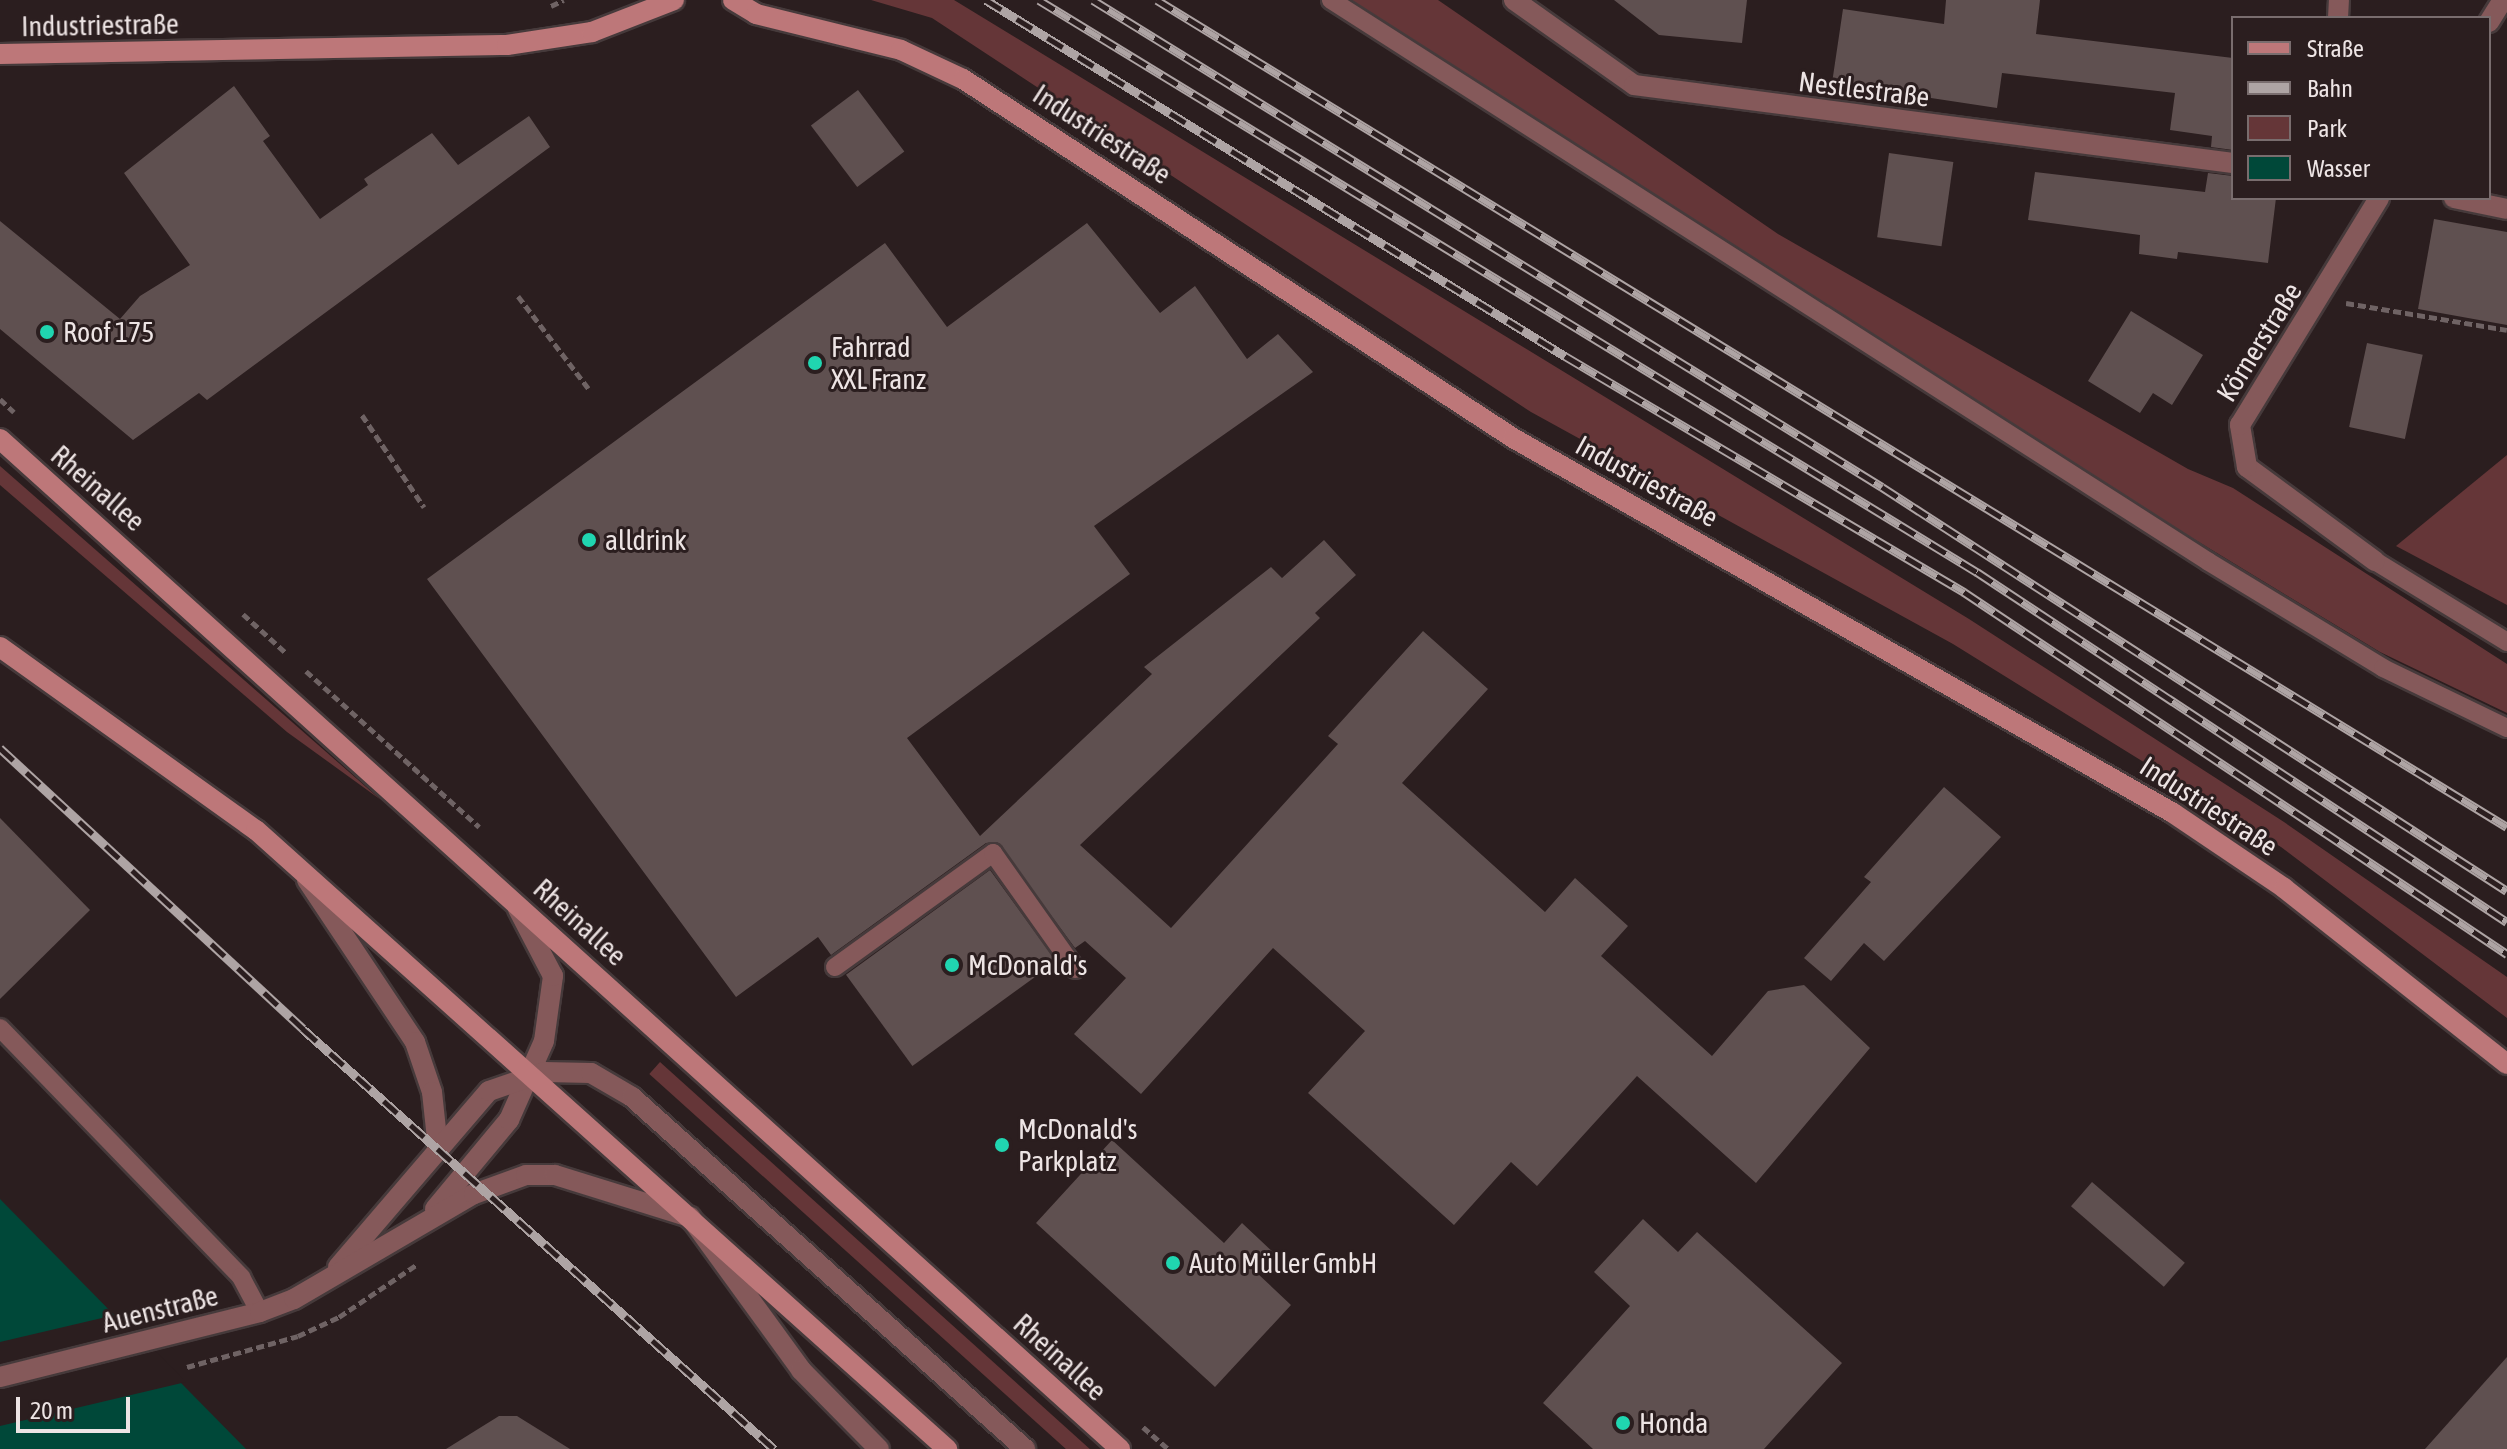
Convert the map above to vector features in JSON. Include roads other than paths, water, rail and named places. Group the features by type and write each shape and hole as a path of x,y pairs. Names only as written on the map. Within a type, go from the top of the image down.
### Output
{"main road":[{"name":"Industriestraße","path":"0,54 507,45 592,32 674,0"},
{"name":"Industriestraße","path":"733,0 756,14 901,50 963,79 1513,438 2173,813 2284,888 2507,1064"},
{"name":"Rheinallee","path":"0,439 1120,1449"},
{"path":"0,647 215,797 295,864 947,1449"}],"street":[{"name":"Nestlestraße","path":"1514,0 1634,85 2231,163"},
{"path":"2491,19 2503,0"},
{"name":"Körnerstraße","path":"2375,561 2247,467 2240,425 2378,200"},
{"path":"2464,200 2507,209"},
{"path":"295,864 415,1042 432,1092 438,1148"},
{"name":"Auenstraße","path":"422,1224 509,1120 531,1075 551,1014 553,976 510,896"},
{"name":"Auenstraße","path":"328,1279 489,1091 531,1075 575,1070 611,1080 1025,1449"},
{"name":"Auenstraße","path":"0,1377 260,1312 328,1279 484,1189 541,1174 573,1178 690,1217"},
{"path":"690,1217 801,1370 879,1449"}],"lane":[{"path":"1331,0 2209,562 2383,668 2507,728"},
{"path":"2375,561 2507,642"},
{"path":"835,967 993,853 1075,969"},
{"path":"0,1028 241,1277 260,1312"}],"water":[{"path":"0,1199 246,1449 0,1449"}],"railway":[{"path":"986,0 1565,356 1964,592 2507,954"},
{"path":"1039,0 1977,572 2507,922"},
{"path":"1093,0 1882,487 2507,891"},
{"path":"1157,0 2507,827"},
{"path":"0,748 303,1029 774,1449"}],"place":[{"name":"Roof 175","path":"47,332"},
{"name":"Fahrrad XXL Franz","path":"815,363"},
{"name":"alldrink","path":"589,540"},
{"name":"McDonald's","path":"952,965"},
{"name":"McDonald's Parkplatz","path":"1002,1145"},
{"name":"Auto Müller GmbH","path":"1173,1263"},
{"name":"Honda","path":"1623,1423"}]}
